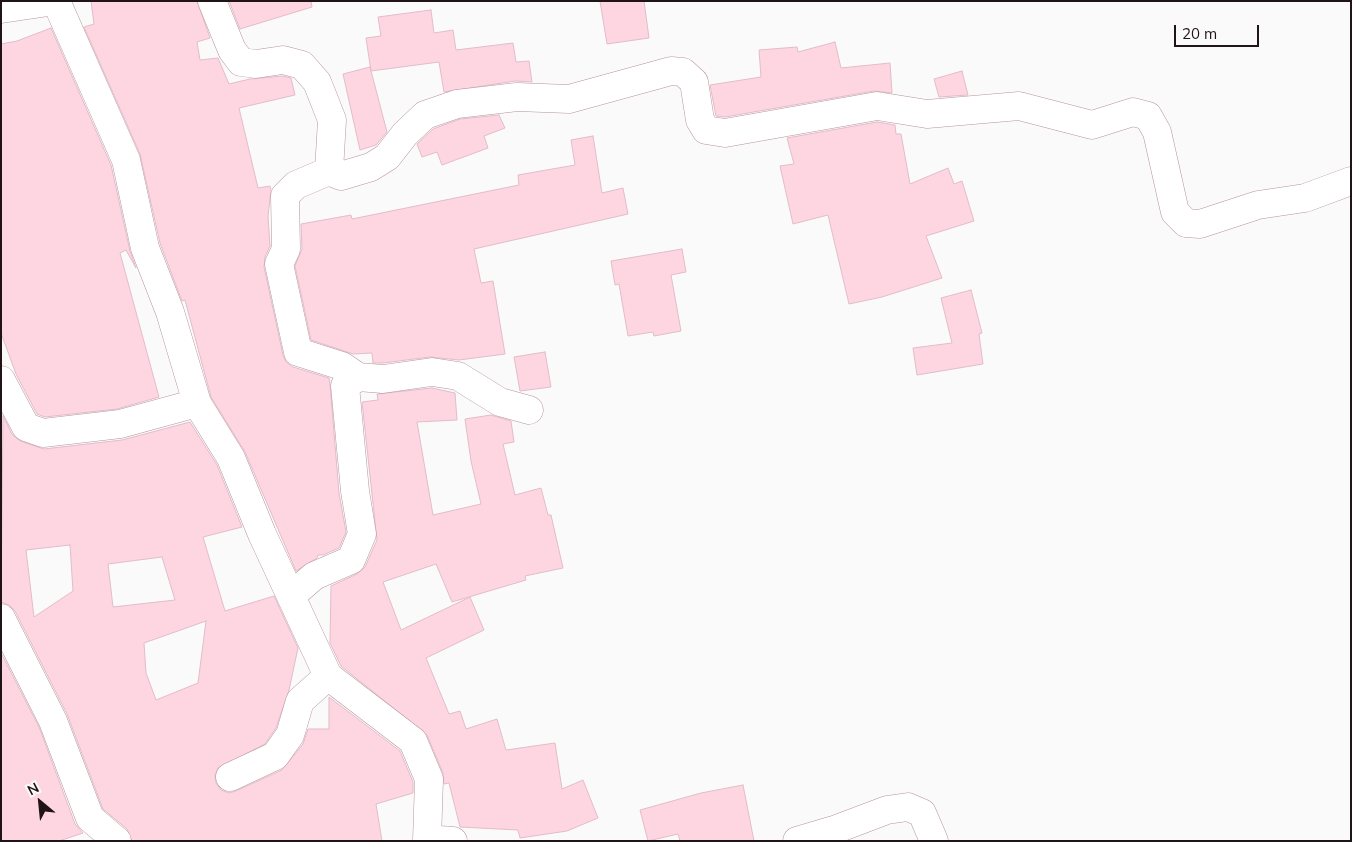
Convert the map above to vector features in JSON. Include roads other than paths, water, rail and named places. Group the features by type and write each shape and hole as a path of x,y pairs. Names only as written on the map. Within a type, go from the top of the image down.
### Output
{"street":[{"path":"1,9 55,1 126,160 145,248 170,312 197,403 231,458 290,596 328,676 413,741 430,779 436,840"},
{"path":"212,1 232,50 241,62 256,64 283,60 302,65 317,82 332,120 329,172"},
{"path":"529,410 500,402 458,376 432,372 383,379 358,377 342,366 298,352 280,264 286,249 285,196 296,185 329,172 341,176 371,167 387,157 405,134 425,115 457,104 517,97 569,99 671,71 683,72 694,82 700,120 706,130 725,133 877,106 927,114 1019,106 1092,125 1133,112 1148,116 1157,132 1175,212 1186,223 1200,224 1258,205 1305,198 1351,181"},
{"path":"290,596 314,576 351,560 362,534 354,482 345,386 358,377"},
{"path":"1,380 26,427 43,433 120,424 197,403"},
{"path":"1,618 53,721 90,818 117,841"},
{"path":"230,777 275,756 290,735 300,701 328,676"},
{"path":"797,841 834,830 887,810 908,807 922,814 934,841"}]}
